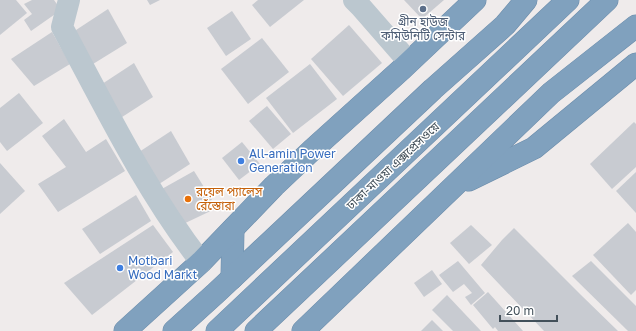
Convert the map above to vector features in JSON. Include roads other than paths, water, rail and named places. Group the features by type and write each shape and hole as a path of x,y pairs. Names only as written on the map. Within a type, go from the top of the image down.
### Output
{"highway":[{"path":"125,331 201,262 274,186 311,151 475,0"},
{"path":"174,331 433,89 505,25 526,0"},
{"name":"ঢাকা-মাওয়া এক্সপ্রেসওয়ে","path":"217,331 568,0"},
{"path":"256,331 607,0"},
{"path":"310,329 452,188 551,93 636,26"},
{"path":"452,188 534,148 636,64"},
{"path":"232,278 233,229"}],"street":[{"path":"69,0 62,26 128,152 183,239 201,262"},
{"path":"354,0 362,7 409,62"}],"place":[{"name":"গ্রীন হাউজ কমিউনিটি সেন্টার","path":"423,9"},
{"name":"All-amin Power Generation","path":"241,161"},
{"name":"রয়েল প্যালেস রেঁস্তোরা","path":"188,199"},
{"name":"Motbari Wood Markt","path":"120,268"}]}
